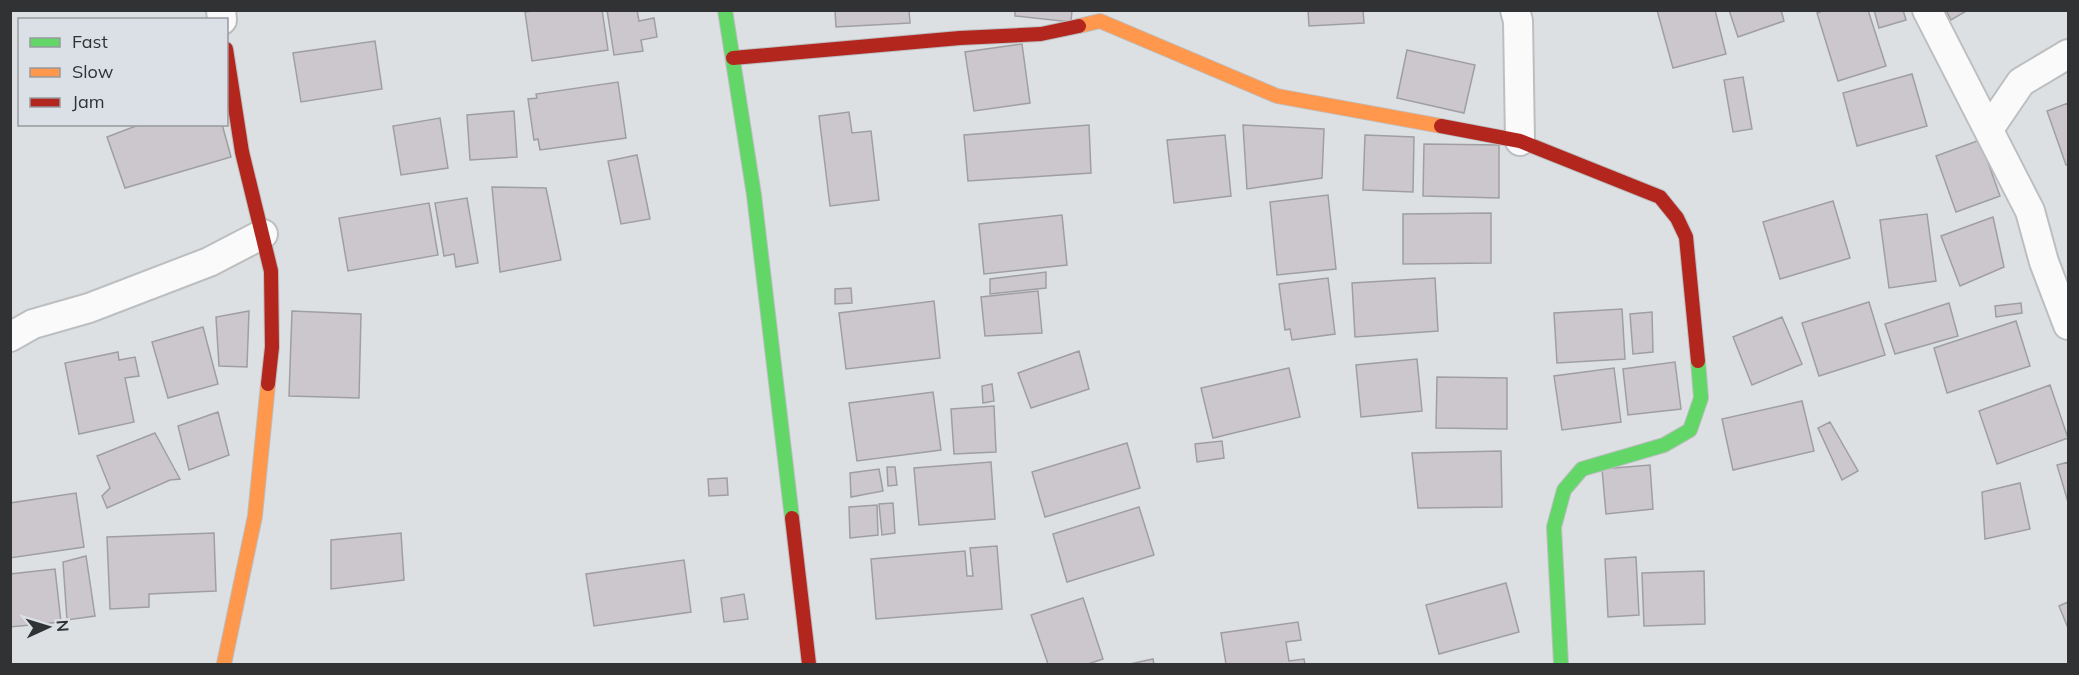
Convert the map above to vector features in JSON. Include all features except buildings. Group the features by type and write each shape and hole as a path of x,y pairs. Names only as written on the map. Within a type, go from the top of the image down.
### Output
{"street":[{"path":"725,10 754,195 809,664"},
{"path":"1515,10 1518,21 1520,141"},
{"path":"1927,10 2030,211 2044,262 2068,325"},
{"path":"733,58 937,39 1041,34 1101,16 1277,96 1520,141 1660,197 1677,218 1686,237 1701,398 1690,430 1664,445 1582,469 1563,490 1554,527 1561,664"},
{"path":"1989,129 2021,82 2068,54"},
{"path":"224,664 255,516 272,347 271,271 242,152 228,62"},
{"path":"18,327 89,308 209,262 263,234"}],"traffic: fast":[{"path":"725,10 754,195 792,518"},
{"path":"1561,664 1554,527 1564,490 1582,469 1664,445 1690,430 1701,398 1698,361"}],"traffic: slow":[{"path":"1079,26 1100,21 1277,96 1441,126"},
{"path":"224,664 255,516 268,384"}],"traffic: jam":[{"path":"733,58 960,38 1041,34 1079,26"},
{"path":"228,62 242,152 271,271 272,347 268,384"},
{"path":"1441,126 1520,141 1660,197 1677,218 1686,237 1698,361"},
{"path":"792,518 809,664"}]}
